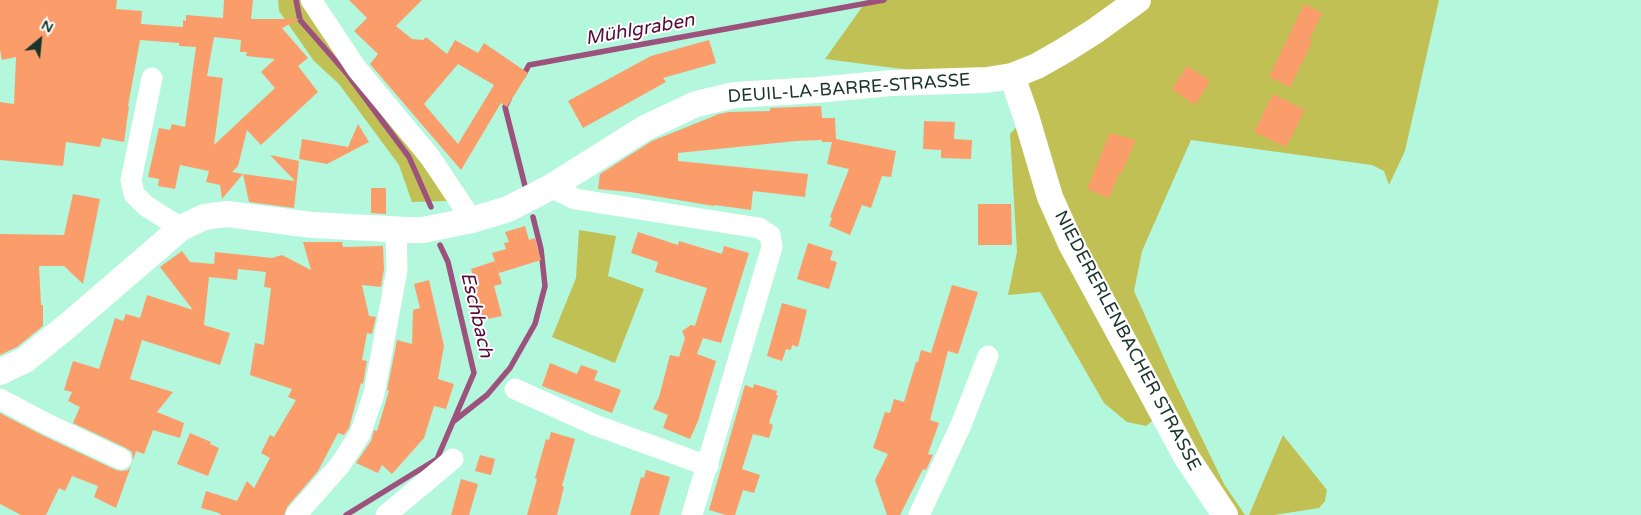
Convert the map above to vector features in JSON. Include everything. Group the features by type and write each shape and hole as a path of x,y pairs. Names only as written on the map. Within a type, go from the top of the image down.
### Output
{"street":[{"path":"311,0 357,69 430,156 472,220"},
{"name":"DEUIL-LA-BARRE-STRASSE","path":"0,372 25,360 182,228 204,217 227,214 312,225 396,230 423,230 472,220 508,209 551,187 645,128 696,104 735,95 890,83 987,80 1012,76 1037,66 1065,50 1138,0"},
{"name":"NIEDERERLENBACHER STRASSE","path":"1012,76 1050,197 1071,244 1187,458 1225,515"},
{"path":"152,78 131,180 134,194 146,206 182,228"},
{"path":"551,187 575,199 759,228 770,235 772,247 692,515"},
{"path":"296,515 340,466 360,434 374,394 397,270 396,230"},
{"path":"919,515 958,434 988,356"},
{"path":"515,389 595,425 708,466"},
{"path":"0,399 122,459"},
{"path":"386,515 453,459"}],"shaded area":[{"path":"278,0 304,0 327,35 449,201 412,202 399,165 339,84 314,61 279,11"},
{"path":"867,0 1439,0 1405,151 1389,185 1384,171 1372,165 1191,140 1142,251 1134,291 1176,385 1224,484 1245,515 1225,515 1162,413 1146,426 1127,422 1104,403 1040,292 1008,295 1017,252 1010,134 1026,116 1012,76 987,80 825,59"},
{"path":"579,230 616,236 608,276 644,289 615,363 552,337 576,278"},
{"path":"1283,435 1327,490 1325,501 1319,508 1274,515 1249,515"}],"building":[{"path":"0,0 117,0 116,9 142,11 141,24 183,27 183,20 186,21 186,15 223,18 224,0 253,0 251,19 300,19 282,28 308,58 298,66 318,92 261,145 247,130 238,166 232,172 243,174 222,199 220,185 206,182 209,171 180,165 175,189 158,186 159,179 148,177 159,128 170,130 172,124 185,127 196,47 179,46 179,43 140,40 128,106 124,142 102,138 100,147 66,142 63,166 0,160 0,102 14,104 16,57 2,60 0,50","holes":["214,37 241,40 240,52 247,52 246,56 275,59 261,72 275,88 214,145 223,78 207,76"]},
{"path":"349,0 422,0 396,26 412,39 423,40 426,37 447,54 455,40 478,53 484,43 528,73 507,107 501,103 461,170 370,64 378,54 354,31 367,18","holes":["458,64 494,85 458,144 424,104"]},
{"path":"1304,4 1322,13 1309,40 1312,42 1290,87 1269,77"},
{"path":"709,40 716,63 663,78 666,82 583,128 568,101 651,56"},
{"path":"1187,66 1210,81 1195,105 1172,89"},
{"path":"1273,94 1305,110 1286,147 1254,132"},
{"path":"821,106 822,118 835,118 836,139 896,151 891,177 882,176 871,208 862,205 850,235 829,226 832,218 830,217 849,169 827,164 832,142 822,142 822,140 678,153 678,161 808,174 805,197 753,191 751,210 598,189 600,174 652,141 719,114 770,111 770,108"},
{"path":"924,121 955,122 954,139 972,140 971,159 941,158 941,150 923,149"},
{"path":"358,124 369,142 327,164 299,159 302,139 348,147"},
{"path":"1110,133 1136,140 1109,198 1087,189"},
{"path":"270,155 299,161 294,208 249,202 243,174 295,181"},
{"path":"371,188 386,188 386,214 371,213"},
{"path":"73,194 100,199 83,284 64,266 39,266 43,326 17,347 0,355 0,234 64,235"},
{"path":"978,204 1011,204 1012,245 978,245"},
{"path":"525,226 529,240 535,238 541,260 499,273 492,253 506,249 504,243 509,242 505,232"},
{"path":"638,232 678,245 679,241 722,254 724,246 749,253 721,343 703,338 697,354 716,361 698,421 690,439 663,428 668,415 653,409 659,397 670,355 679,357 685,338 682,331 691,325 695,326 707,288 655,272 658,262 631,253"},
{"path":"303,242 342,242 343,247 383,246 384,269 381,287 362,285 369,316 376,317 372,334 367,333 362,360 367,361 363,384 361,383 349,428 344,435 338,433 318,471 287,507 284,515 221,515 201,508 206,491 237,501 247,481 254,488 270,458 261,453 270,435 274,437 296,400 288,397 292,389 250,375 255,343 264,345 271,288 264,287 266,272 238,269 237,280 209,277 204,325 230,333 220,365 142,340 130,379 173,392 157,412 184,423 180,438 153,430 144,454 136,451 133,460 132,452 126,448 73,423 80,407 68,401 72,392 64,390 73,361 99,369 115,318 123,321 126,314 140,318 147,295 193,310 160,267 182,251 190,262 214,264 215,252 272,258 282,255 311,270"},
{"path":"808,243 833,251 830,260 837,262 829,289 797,279"},
{"path":"495,261 502,284 494,286 502,316 478,321 471,294 475,293 472,283 475,282 471,269"},
{"path":"429,280 444,346 438,379 454,384 446,409 434,406 424,438 392,474 382,465 378,473 356,463 371,441 374,430 377,431 389,391 387,390 397,340 412,344 413,310 420,308 414,284"},
{"path":"952,285 978,292 958,354 948,351 930,420 939,423 928,454 933,455 926,470 923,469 900,515 887,515 875,480 888,454 873,448 885,412 890,413 894,399 904,402 921,350 931,353"},
{"path":"782,303 807,310 798,347 792,345 791,350 786,349 782,361 767,356"},
{"path":"550,363 577,374 581,365 598,371 594,380 621,390 612,413 542,386"},
{"path":"754,384 777,391 776,395 778,395 769,423 773,425 769,438 753,434 742,469 760,475 754,493 743,490 735,515 726,515 709,510 745,385 753,388"},
{"path":"0,413 116,470 128,470 131,466 116,508 94,497 98,486 72,476 65,491 59,488 46,515 21,515 0,504"},
{"path":"551,432 575,439 562,486 564,487 557,515 527,515 546,439 549,440"},
{"path":"190,433 211,442 210,444 219,448 208,476 177,464"},
{"path":"480,455 495,459 491,475 475,471"},
{"path":"646,470 670,477 659,515 630,515 641,477 644,478"},
{"path":"461,479 478,484 469,515 451,515"}],"waterway":[{"name":"Eschbach","path":"296,0 300,20 348,75 409,157 431,207"},
{"name":"Mühlgraben","path":"523,76 529,65 884,0"},
{"name":"Mühlgraben","path":"509,99 505,107 525,186"},
{"name":"Mühlgraben","path":"454,421 487,395 510,368 535,324 545,286 541,249 533,217"},
{"name":"Eschbach","path":"346,515 437,459 474,373 448,262 440,245"}]}
